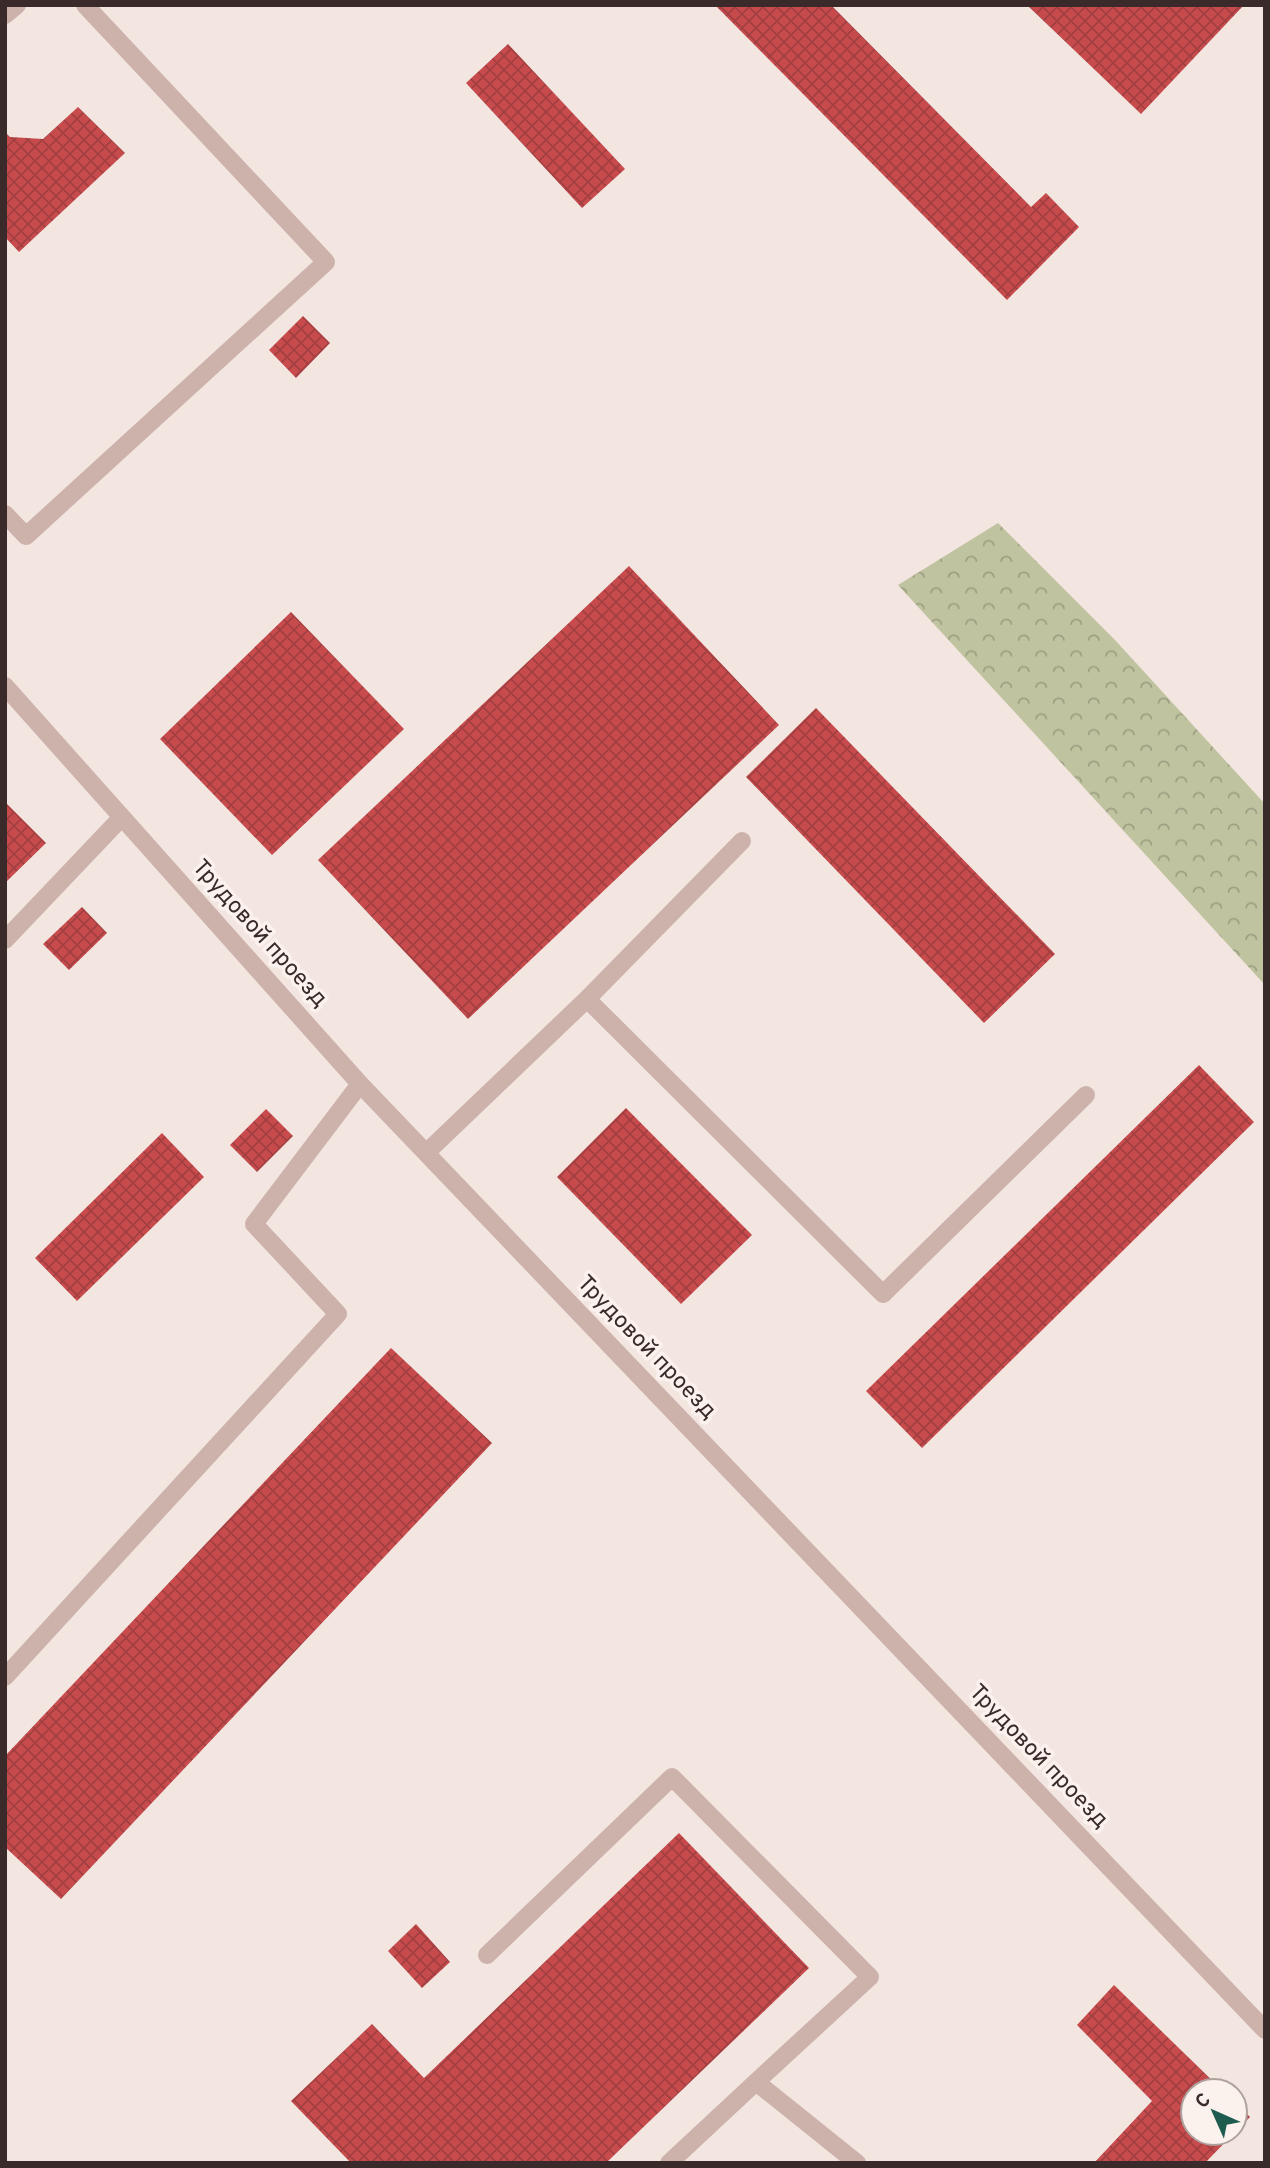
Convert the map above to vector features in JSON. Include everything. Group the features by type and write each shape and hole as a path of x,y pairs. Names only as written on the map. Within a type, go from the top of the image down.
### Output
{"street":[{"path":"5,15 17,5"},
{"path":"5,514 26,537 326,262 85,5"},
{"name":"Трудовой проезд","path":"6,690 360,1084 1265,2030"},
{"path":"5,940 122,817"},
{"path":"426,1153 587,999 742,841"},
{"path":"587,999 883,1294 1086,1095"},
{"path":"5,1676 338,1314 254,1224 360,1084"},
{"path":"487,1955 672,1777 870,1977 669,2163"},
{"path":"756,2082 857,2163"}],"green space":[{"path":"998,523 1115,640 1265,804 1265,985 898,585"}],"building":[{"path":"715,5 831,5 1031,207 1046,193 1079,227 1007,300"},
{"path":"1027,5 1244,5 1141,114"},
{"path":"508,44 625,169 582,208 466,83"},
{"path":"78,107 125,153 19,252 5,237 5,132 10,137 43,139"},
{"path":"303,316 330,343 296,378 269,350"},
{"path":"629,566 779,725 468,1019 318,860"},
{"path":"291,612 404,729 272,855 160,739"},
{"path":"816,708 1055,954 984,1023 746,777"},
{"path":"5,802 46,843 5,883"},
{"path":"82,907 107,933 69,970 43,944"},
{"path":"1199,1065 1254,1122 922,1448 866,1391"},
{"path":"626,1108 752,1235 681,1304 557,1177"},
{"path":"266,1109 293,1136 257,1172 230,1145"},
{"path":"162,1133 204,1177 77,1301 35,1258"},
{"path":"391,1348 492,1443 61,1899 5,1847 5,1756"},
{"path":"679,1833 809,1968 606,2163 351,2163 291,2101 372,2024 424,2078"},
{"path":"416,1924 450,1962 422,1988 388,1951"},
{"path":"1114,1985 1209,2077 1179,2077 1179,2147 1220,2147 1205,2163 1094,2163 1152,2101 1077,2025"}]}
